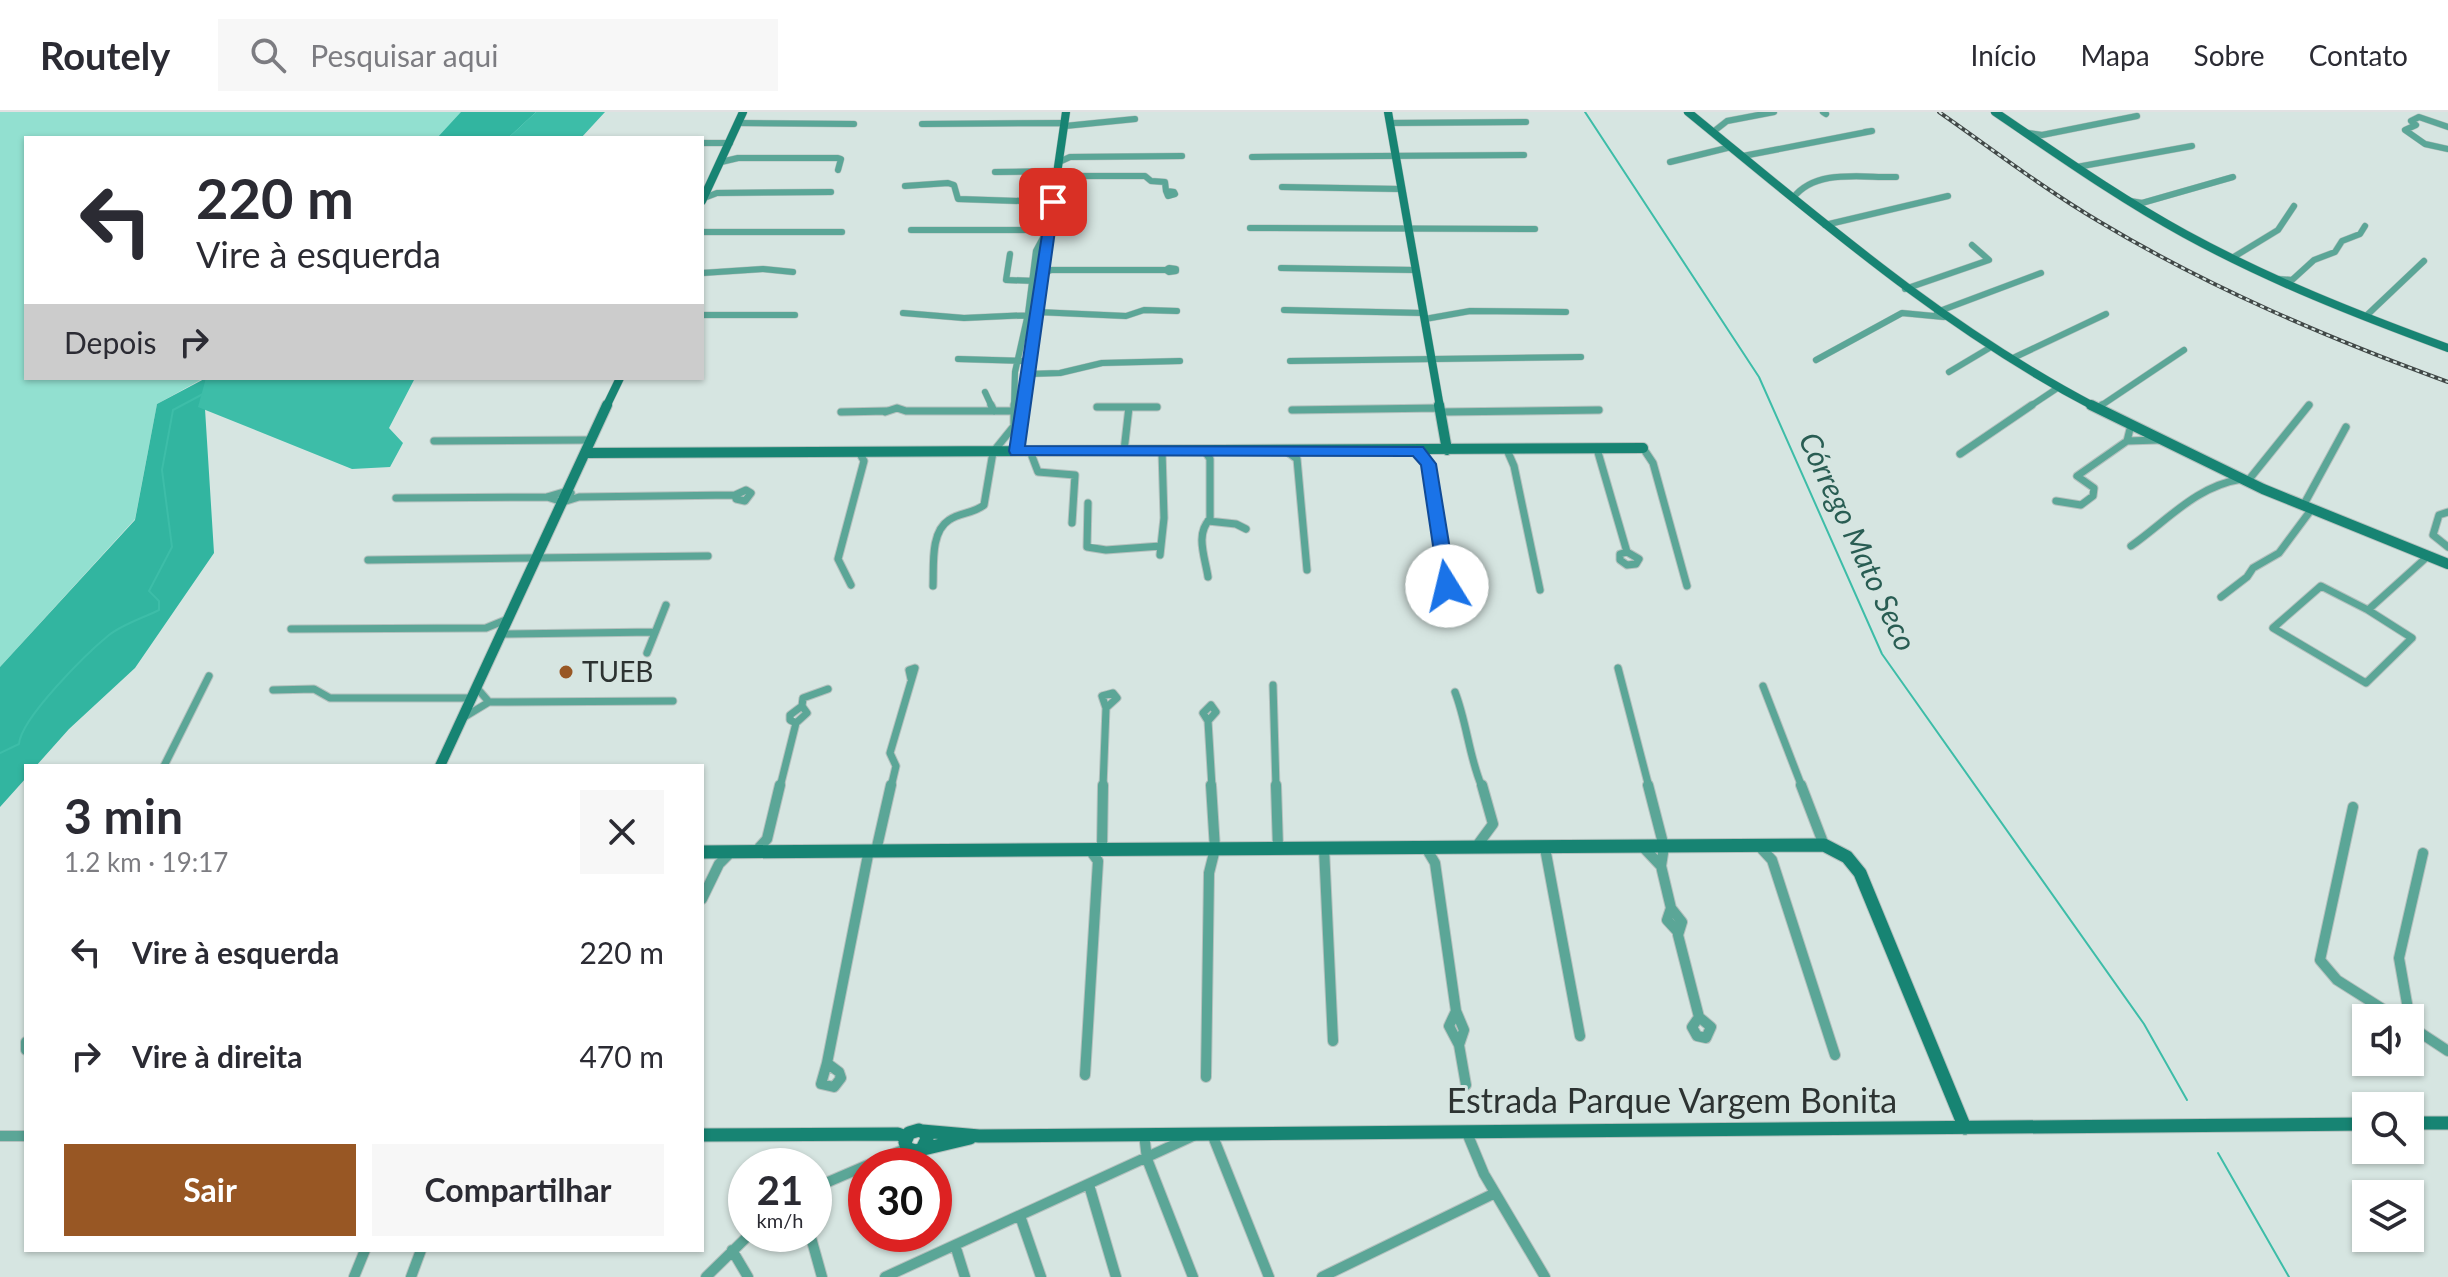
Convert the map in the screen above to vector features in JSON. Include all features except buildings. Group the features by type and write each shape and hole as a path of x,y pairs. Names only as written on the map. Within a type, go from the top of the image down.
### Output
{"street":[{"path":"704,198 743,112"},
{"path":"1388,112 1447,450"},
{"path":"1688,112 1904,289 2011,359 2222,475 2244,480 2448,564"},
{"path":"1713,132 1727,121 1774,112"},
{"path":"1995,112 2026,133 2040,138 2129,201 2232,258 2365,317 2448,348"},
{"path":"2040,138 2137,116"},
{"path":"2448,127 2419,117 2411,121 2416,125 2405,130 2425,144 2448,149"},
{"path":"922,124 1135,119"},
{"path":"933,586 939,530 944,521 979,511 984,505 992,457 1014,426 1019,411 1028,374 1050,202 1067,121"},
{"path":"1390,123 1526,122"},
{"path":"738,125 854,124"},
{"path":"1743,156 1865,132"},
{"path":"704,143 730,143"},
{"path":"2077,167 2192,146"},
{"path":"1670,162 1731,147"},
{"path":"1061,151 1070,157 1182,156"},
{"path":"1252,157 1524,155"},
{"path":"1058,173 1070,157"},
{"path":"723,158 840,158 838,170"},
{"path":"995,172 1145,176 1151,181 1165,182 1166,191"},
{"path":"1793,198 1800,187 1837,176 1896,177"},
{"path":"2141,206 2233,177"},
{"path":"704,180 717,193"},
{"path":"905,186 948,183 954,185 958,199 1050,202"},
{"path":"1282,187 1400,189"},
{"path":"704,200 717,193 831,192"},
{"path":"1825,225 1948,196"},
{"path":"2232,258 2278,230 2294,206"},
{"path":"911,230 1035,230 1048,220"},
{"path":"1250,228 1407,226 1423,229 1535,229"},
{"path":"2294,285 2314,260 2335,252 2342,241 2360,234 2365,226"},
{"path":"1035,230 1045,239"},
{"path":"704,232 842,232"},
{"path":"1042,274 1036,251 1045,239"},
{"path":"1904,289 1989,260 1972,245"},
{"path":"1010,254 1006,280 1042,274 1166,270"},
{"path":"2365,317 2424,261"},
{"path":"1281,268 1415,270"},
{"path":"704,273 747,269 793,272"},
{"path":"1816,360 1902,313 1941,314 2041,273"},
{"path":"903,313 964,318 1034,314 1126,316 1144,310 1177,311"},
{"path":"1284,310 1439,314 1566,312"},
{"path":"1423,312 1439,314"},
{"path":"1017,451 1017,361 1034,314"},
{"path":"2011,359 2106,314"},
{"path":"704,315 795,315"},
{"path":"1949,372 1991,347"},
{"path":"2098,408 2184,350"},
{"path":"1290,361 1581,357"},
{"path":"958,359 1029,361"},
{"path":"1028,374 1060,373 1094,363 1180,361"},
{"path":"441,764 619,380"},
{"path":"1960,454 2059,387"},
{"path":"985,392 994,411"},
{"path":"2244,480 2309,405"},
{"path":"1097,407 1157,407"},
{"path":"1124,451 1129,407"},
{"path":"1292,410 1599,410"},
{"path":"841,412 1019,411"},
{"path":"2127,441 2131,425"},
{"path":"2221,597 2247,577 2253,568 2279,553 2307,508 2346,427"},
{"path":"434,441 591,440"},
{"path":"2056,501 2081,505 2093,496 2094,488 2077,476 2127,441 2160,440"},
{"path":"585,453 861,456 874,452 992,457 1017,451 1211,454 1643,448 1653,463 1687,586"},
{"path":"1597,449 1627,552"},
{"path":"1507,450 1514,466 1540,590"},
{"path":"1030,451 1038,472 1075,475 1072,523"},
{"path":"1088,503 1087,547 1161,551 1162,451"},
{"path":"1286,451 1297,459 1307,570"},
{"path":"1297,459 1306,451"},
{"path":"1417,451 1429,464"},
{"path":"1435,451 1429,464 1447,586"},
{"path":"1208,577 1201,537 1202,527 1208,521 1211,454"},
{"path":"851,585 838,559 861,456"},
{"path":"2131,546 2155,531 2166,516 2222,475"},
{"path":"396,498 735,495"},
{"path":"2448,512 2439,515 2433,535 2448,547"},
{"path":"1208,521 1236,524 1246,529"},
{"path":"368,560 708,556"},
{"path":"2368,610 2428,556"},
{"path":"2321,586 2368,610 2412,638 2366,683 2273,628 2321,586"},
{"path":"647,653 666,605"},
{"path":"486,628 508,619"},
{"path":"291,629 486,628 500,636 655,632"},
{"path":"1618,668 1664,847 1661,866 1671,908 1667,920 1678,932 1699,1017"},
{"path":"165,764 209,676"},
{"path":"827,1063 873,851 896,766 890,753 897,739 900,714 911,679"},
{"path":"1273,685 1278,848"},
{"path":"1763,686 1824,845"},
{"path":"273,690 314,689 330,698 474,692 489,702"},
{"path":"769,845 796,723 807,713 802,706 803,698 828,689"},
{"path":"1455,692 1466,720 1475,770 1487,798 1493,824 1476,848"},
{"path":"461,719 489,702 673,701"},
{"path":"1085,1075 1105,794 1101,768 1106,708"},
{"path":"1206,1077 1209,873 1215,849 1208,721"},
{"path":"2353,807 2320,960 2337,980 2375,1004"},
{"path":"1489,832 1499,847"},
{"path":"706,852 757,850 769,845 873,851 1100,852 1824,845 1847,857 1860,873 1965,1128"},
{"path":"1759,846 1772,860 1835,1055"},
{"path":"1772,860 1776,846"},
{"path":"1643,847 1661,866"},
{"path":"1324,848 1333,1041"},
{"path":"1426,848 1435,863 1456,1011 1464,1030 1459,1045 1466,1085"},
{"path":"1435,863 1441,848"},
{"path":"1545,848 1580,1036"},
{"path":"706,852 719,864"},
{"path":"704,895 719,864 732,852"},
{"path":"2406,1004 2399,958 2423,853"},
{"path":"2424,1035 2448,1051"},
{"path":"2424,1123 2448,1123"},
{"name":"Estrada Parque Vargem Bonita","path":"922,1131 979,1136 2352,1124"},
{"path":"704,1135 898,1134 906,1142 915,1151 923,1147 927,1139 922,1131 912,1131 906,1142 832,1179"},
{"path":"1467,1133 1472,1153 1545,1277"},
{"path":"1144,1134 1147,1159 1193,1277"},
{"path":"891,1276 1206,1134 1218,1154 1269,1277"},
{"path":"0,1136 24,1136"},
{"name":"Estrada Parque Vargem Bonita","path":"923,1147 979,1136"},
{"path":"1089,1185 1116,1277"},
{"path":"1322,1277 1495,1193"},
{"path":"1020,1216 1041,1277"},
{"path":"955,1245 965,1277"},
{"path":"354,1277 364,1252"},
{"path":"411,1277 420,1252"},
{"path":"706,1277 730,1252"},
{"path":"733,1252 748,1277"},
{"path":"815,1252 822,1277"}],"shaded area":[{"path":"0,112 543,112 511,136 24,136 24,380 200,380 157,404 135,519 0,667"},
{"path":"461,112 536,112 510,136 439,136"},
{"path":"536,112 605,112 583,136 510,136"},
{"path":"205,380 414,380 389,428 403,443 390,467 352,469 198,407"},
{"path":"206,380 214,553 135,668 69,729 38,764 24,764 24,780 0,807 0,667 135,520 157,404"}],"waterway":[{"name":"Córrego Mato Seco","path":"1585,112 1759,377 1882,654 2144,1024 2187,1100"},
{"path":"0,753 19,744 43,703 109,635 159,610 159,601 149,591 172,547 162,470 173,410 203,394"},
{"name":"Córrego Mato Seco","path":"2218,1153 2289,1277"}],"railway":[{"path":"1939,112 2079,209 2184,269 2358,348 2448,382"}],"place":[{"name":"TUEB","path":"566,672"}],"route":[{"path":"1053,202 1017,451 1417,451 1429,464 1447,586"}]}
